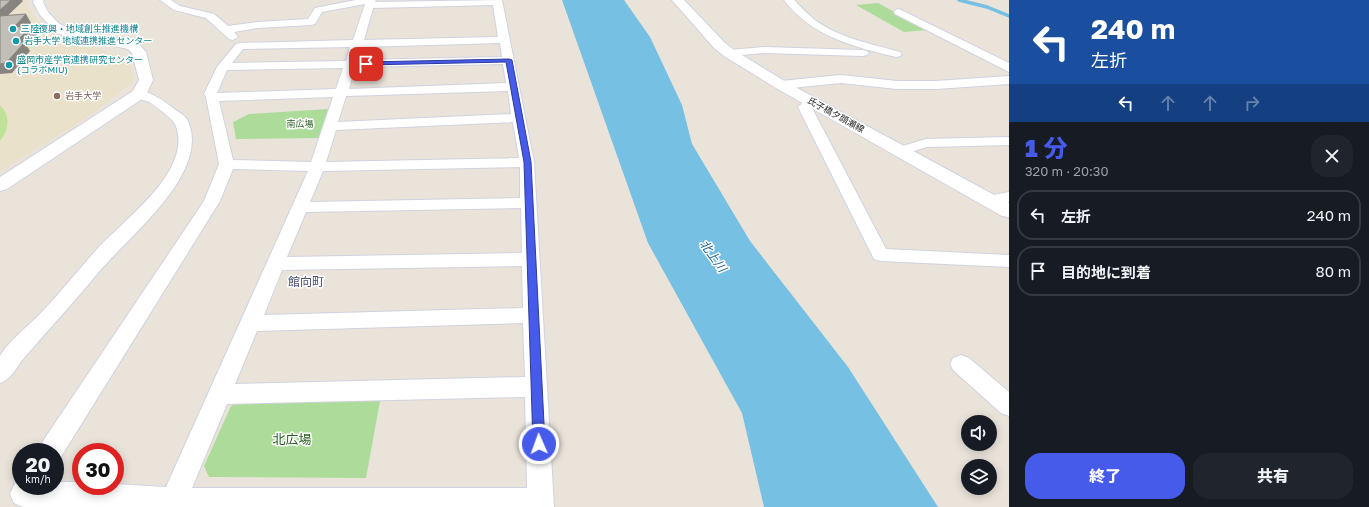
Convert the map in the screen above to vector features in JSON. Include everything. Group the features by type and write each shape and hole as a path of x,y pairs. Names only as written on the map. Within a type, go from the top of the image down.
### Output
{"main road":[{"name":"氏子橋夕顔瀬線","path":"678,0 719,45 729,53 782,85 1009,212"},
{"path":"0,184 140,94 146,80 139,52 133,46 64,31 56,26"}],"street":[{"path":"39,0 38,2 44,13 56,26"},
{"path":"165,0 177,8 210,16 240,46"},
{"path":"789,0 813,23 832,34 859,44 896,54"},
{"path":"30,495 70,501 172,504 541,504 527,162 498,1 371,2 318,10 311,22 257,25 225,30"},
{"path":"172,504 317,167 371,2"},
{"path":"899,12 1009,68"},
{"path":"56,443 212,201 227,164 212,97 210,94 223,66 240,46 504,40"},
{"path":"729,53 764,50 863,54"},
{"path":"223,66 509,60"},
{"path":"782,85 841,79 898,85 936,85 1009,80"},
{"path":"212,97 514,87"},
{"path":"1,371 15,353 56,310 105,252 150,207 166,188 178,167 186,143 181,121 155,100 140,94"},
{"path":"812,102 805,107 880,255 1009,261"},
{"path":"330,126 519,118"},
{"path":"901,151 926,144 1009,141"},
{"path":"227,164 317,167 527,162"},
{"path":"990,201 1009,197"},
{"path":"300,207 529,203"},
{"path":"275,264 531,259"},
{"path":"250,323 534,315"},
{"path":"961,364 1009,406"},
{"path":"219,394 536,387"}],"shaded area":[{"name":"岩手大学","path":"0,0 29,0 26,5 46,31 128,59 134,80 95,112 0,171"}],"green space":[{"path":"878,3 928,30 904,32 856,5"},
{"path":"0,105 6,114 8,123 0,141"},
{"name":"南広場","path":"328,109 319,138 236,139 233,122 249,114"},
{"name":"北広場","path":"243,400 380,401 366,478 209,477 204,466 231,406"}],"water":[{"name":"北上川","path":"562,0 624,0 650,37 682,105 692,144 750,241 848,367 938,507 764,507 742,413 648,243"}],"building":[{"path":"0,0 11,0 0,10"},
{"path":"26,14 14,27 32,26 16,42 25,42 6,63 0,64 0,16"}],"waterway":[{"path":"959,0 987,7 1009,16"}],"place":[{"name":"三陸復興・地域創生推進機構","path":"13,29"},
{"name":"岩手大学 地域連携推進センター","path":"16,41"},
{"name":"盛岡市産学官連携研究センター (コラボMIU)","path":"9,65"},
{"name":"岩手大学","path":"57,96"}],"district":[{"name":"館向町","path":"306,282"}],"route":[{"path":"366,64 509,60 527,162 539,444"}]}
